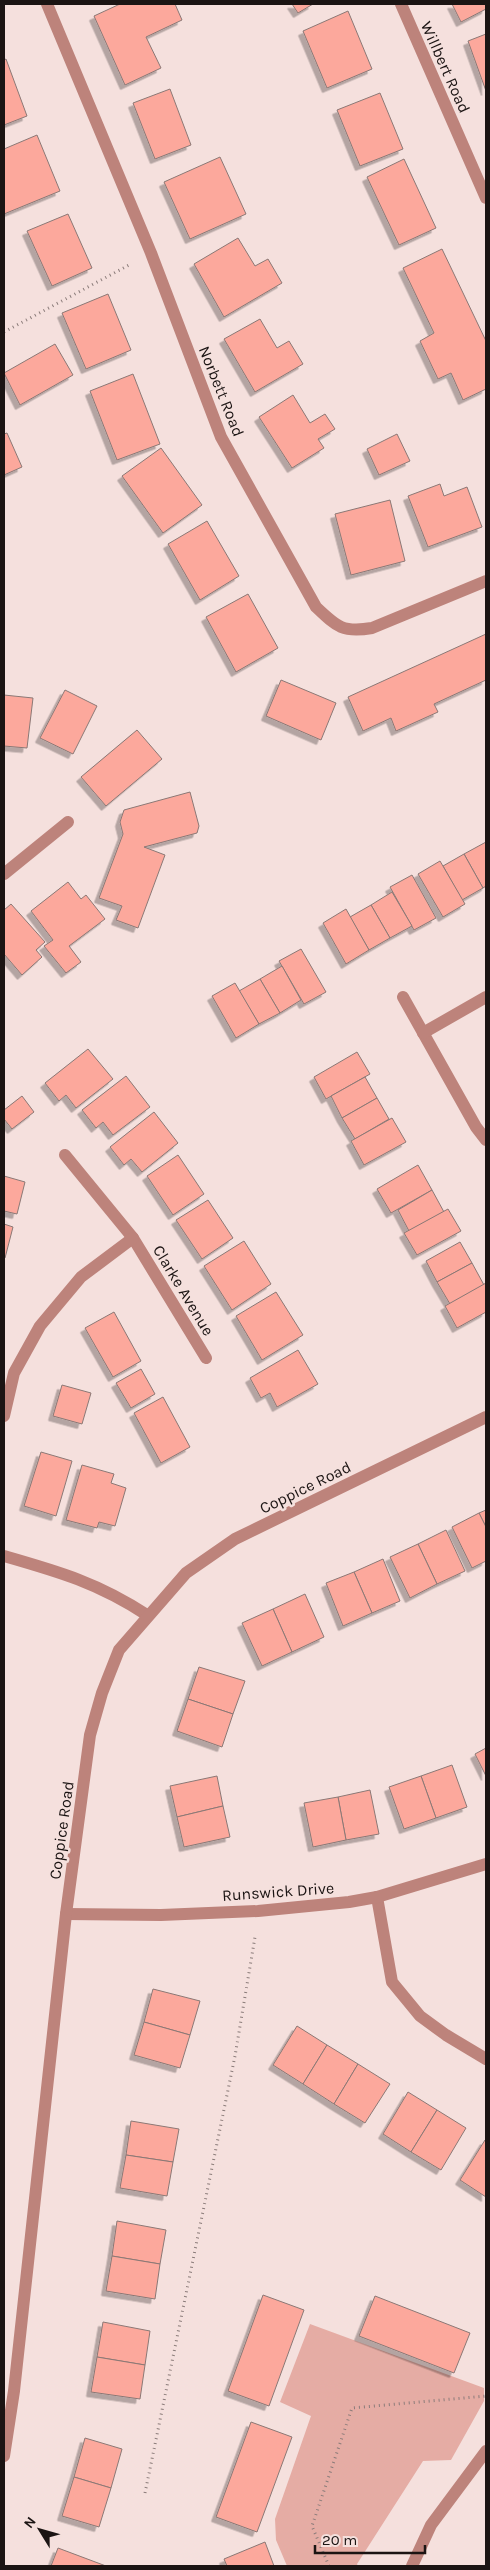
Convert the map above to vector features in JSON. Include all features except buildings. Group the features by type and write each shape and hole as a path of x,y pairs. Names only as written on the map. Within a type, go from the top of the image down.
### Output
{"street":[{"name":"Norbett Road","path":"46,4 151,253 221,437 316,607 333,623 352,631 372,628 486,581"},
{"name":"Willbert Road","path":"401,4 486,198"},
{"path":"4,874 68,822"},
{"path":"403,997 476,1127 486,1140"},
{"path":"423,1033 486,997"},
{"name":"Clarke Avenue","path":"65,1154 133,1238 206,1358"},
{"name":"Clarke Avenue","path":"4,1416 14,1373 40,1326 82,1277 133,1238"},
{"name":"Coppice Road","path":"4,2456 14,2391 66,1914 90,1735 102,1693 119,1650 147,1615 186,1573 235,1539 486,1417"},
{"path":"4,1556 68,1574 116,1594 147,1615"},
{"name":"Runswick Drive","path":"66,1914 161,1915 258,1911 377,1897 486,1864"},
{"path":"377,1897 392,1982 420,2016 446,2035 486,2059"},
{"path":"412,2566 431,2525 486,2451"}],"path":[{"path":"4,332 151,253"},
{"path":"145,2493 235,2056 258,1911"},
{"path":"329,2566 312,2526 352,2408 486,2396"}],"shaded area":[{"path":"310,2324 484,2388 484,2401 451,2460 423,2461 357,2564 358,2566 287,2566 276,2540 275,2519 311,2416 280,2402"}]}
